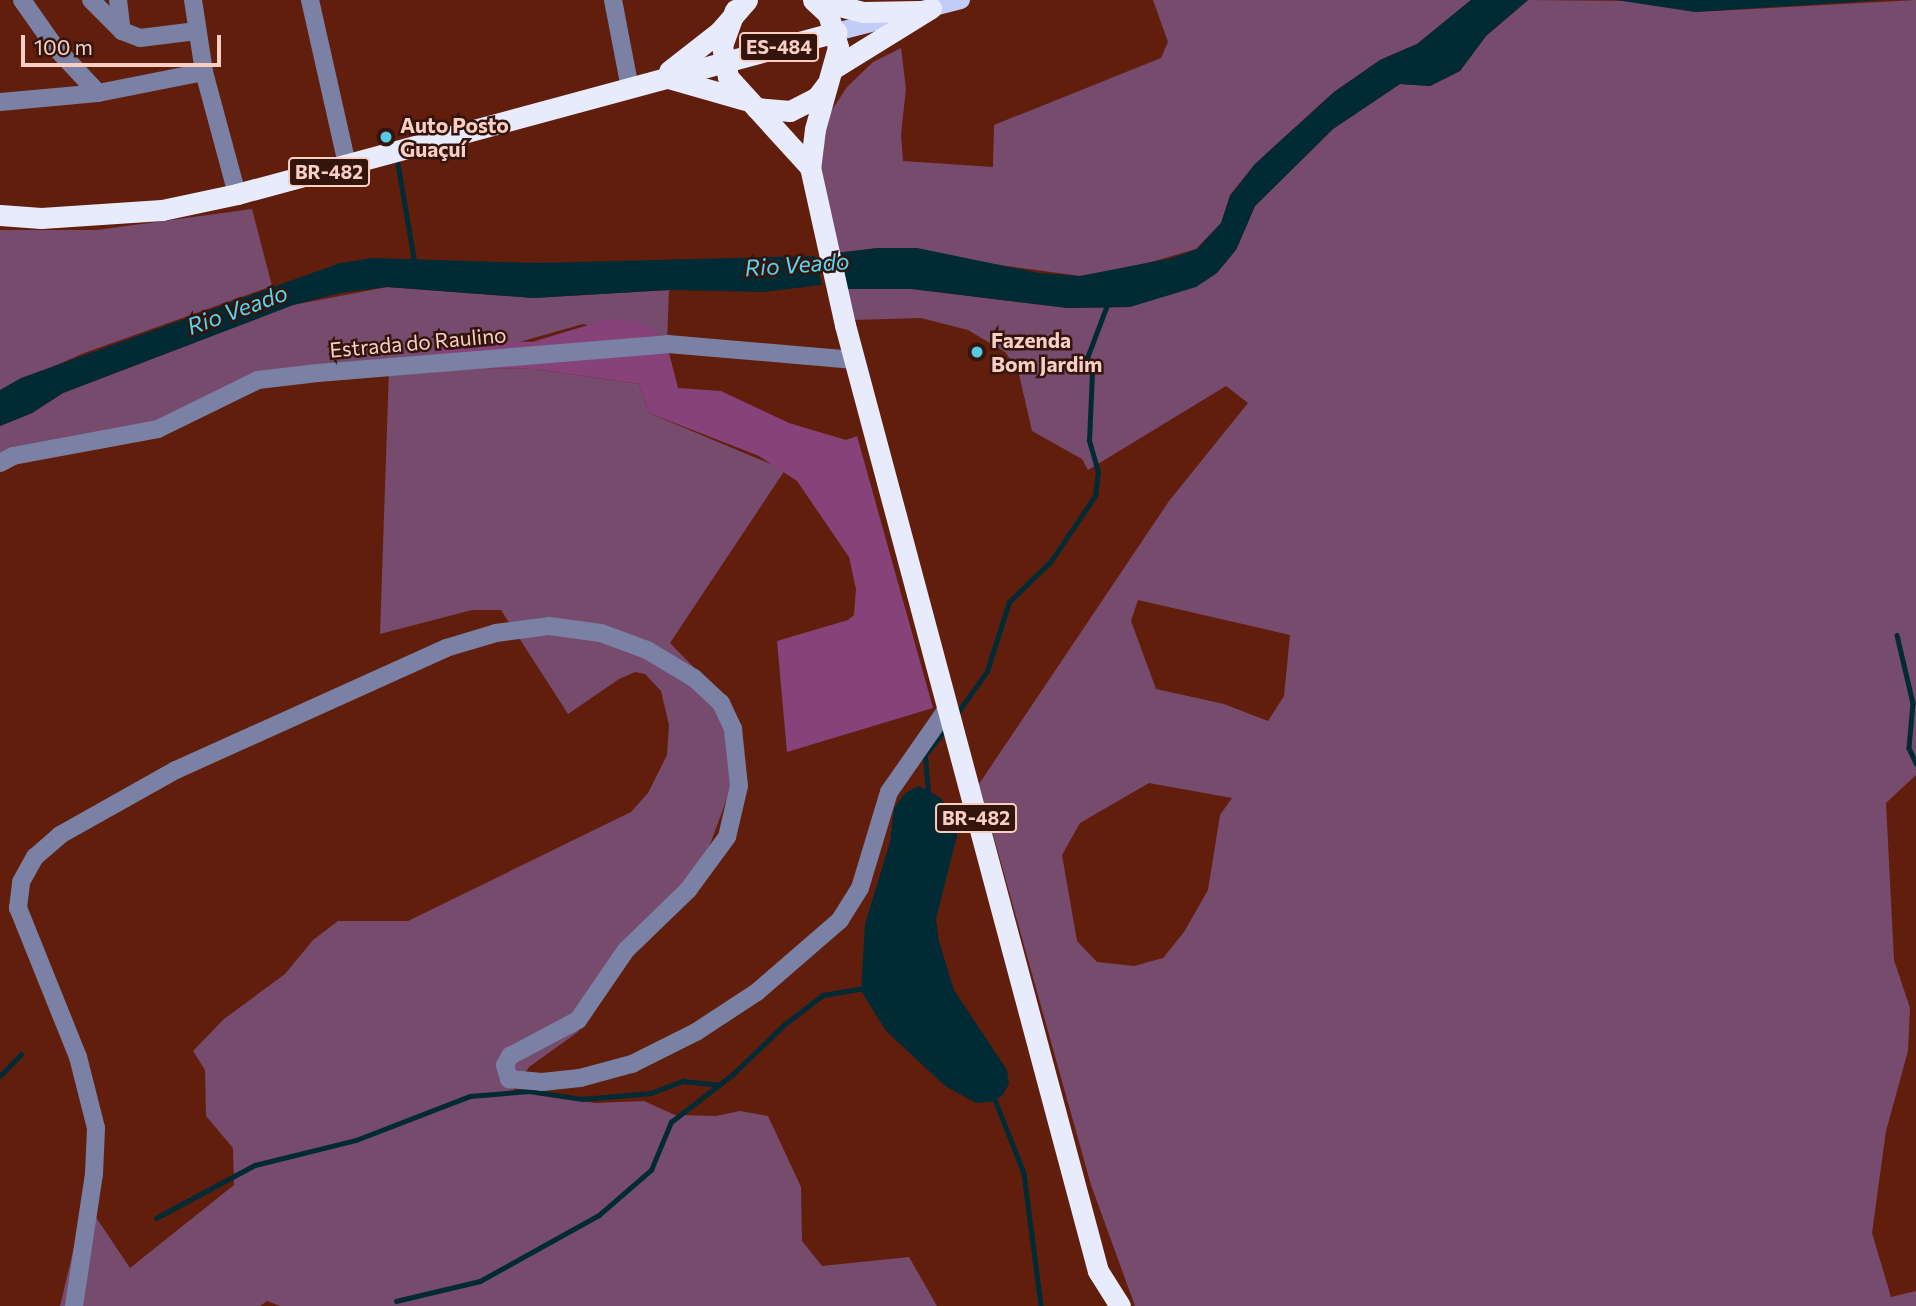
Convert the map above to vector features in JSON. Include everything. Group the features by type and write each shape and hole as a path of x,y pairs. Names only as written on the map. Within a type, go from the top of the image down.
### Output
{"highway":[{"path":"814,0 863,12 925,9"},
{"path":"814,0 836,32"},
{"name":"BR-482","path":"0,215 41,218 162,211 348,168 649,83 694,54 740,4"},
{"name":"BR-482","path":"740,4 725,32 722,61 751,104 810,167"},
{"path":"649,83 779,112 801,107 817,97 832,73 925,9"},
{"name":"BR-482","path":"836,32 832,73 815,129 810,167 830,247 845,325 1098,1271 1120,1306"},
{"name":"ES-484","path":"649,83 836,32"}],"main road":[{"name":"ES-484","path":"836,32 961,0"}],"street":[{"path":"22,0 55,47 98,93"},
{"path":"91,0 122,31 140,38 197,31"},
{"path":"118,0 122,31"},
{"path":"193,0 204,72 237,194"},
{"path":"310,0 348,168"},
{"path":"613,0 649,83"},
{"path":"0,102 98,93 204,72"},
{"name":"Estrada do Raulino","path":"0,463 13,456 158,429 258,380 668,344 854,360"},
{"path":"74,1306 94,1174 96,1128 78,1056 18,908 20,882 35,857 60,835 176,770 446,648 496,633 549,626 601,633 647,650 694,678 721,703 733,729 739,786 727,837 688,890 626,950 578,1020 510,1056 505,1065 509,1079 542,1082 580,1078 632,1065 696,1032 757,992 839,920 860,888 889,792 947,709"}],"shaded area":[{"path":"1153,0 1471,0 1417,44 1380,60 1334,92 1255,164 1230,195 1221,223 1196,249 1127,269 1080,276 878,248 836,253 819,155 828,116 847,87 873,62 901,48 906,89 901,134 903,161 993,167 994,125 1161,58 1168,42"},
{"path":"1528,0 1636,1 1695,12 1916,0 1916,775 1886,803 1894,960 1910,1008 1908,1051 1886,1131 1872,1233 1891,1297 1916,1291 1916,1306 1135,1306 1091,1185 979,784 1169,501 1248,403 1226,386 1088,470 1082,459 1032,431 1018,370 1005,352 968,330 921,318 852,320 845,289 912,289 1068,308 1130,307 1236,250 1255,206 1333,129 1400,84 1430,86 1460,71 1486,36","holes":["1138,600 1290,635 1284,696 1268,721 1224,704 1156,689 1131,621","1149,783 1232,798 1220,815 1208,890 1184,932 1163,958 1134,966 1097,962 1077,941 1062,855 1080,823"]},
{"path":"252,209 272,286 84,353 0,390 0,230 97,230"},
{"path":"387,287 533,298 669,290 667,345 583,324 512,344 450,339 432,367 534,369 639,384 649,413 785,470 670,643 711,685 739,766 702,866 609,982 578,1032 529,1067 513,1091 595,1103 644,1101 675,1115 716,1116 740,1111 768,1116 801,1187 802,1241 822,1266 909,1257 937,1306 280,1306 267,1301 260,1306 60,1306 85,1201 130,1268 234,1185 233,1148 206,1116 205,1070 193,1051 224,1019 285,974 313,940 338,921 408,921 631,812 648,793 667,755 669,725 661,691 645,674 635,672 619,679 568,714 501,610 472,610 380,634 389,370 276,376 141,428 0,465 0,426 32,413 63,393 293,305"},
{"path":"608,319 638,322 652,328 667,345 678,388 721,391 789,423 846,440 857,436 933,708 787,752 777,641 848,620 854,615 856,589 849,557 797,481 759,456 649,413 639,384 534,369 431,367 440,347 450,339 532,342"}],"water":[{"path":"1471,0 1528,0 1486,36 1460,71 1430,86 1400,84 1333,129 1255,206 1236,250 1217,273 1196,287 1130,307 1068,308 912,289 845,289 836,253 878,248 917,248 1039,273 1080,276 1172,258 1197,249 1221,223 1230,196 1255,164 1334,92 1380,60 1417,44"},
{"path":"1616,0 1883,0 1695,12"},
{"name":"Rio Veado","path":"815,256 822,285 763,292 669,290 533,298 387,287 340,293 293,305 63,393 32,413 0,426 0,390 21,378 340,263 373,258 537,263"},
{"path":"919,786 941,798 956,822 957,836 936,919 939,941 954,990 1007,1070 1009,1084 1002,1096 991,1102 976,1103 945,1086 886,1031 861,991 865,924 890,842 894,808 905,793"}],"waterway":[{"path":"398,164 415,263"},
{"path":"959,711 987,671 1009,602 1051,561 1095,496 1098,472 1089,441 1092,373 1087,358 1107,305"},
{"path":"1897,635 1913,703 1909,748 1916,763"},
{"path":"928,792 925,755 942,733"},
{"path":"396,1301 480,1281 599,1215 651,1170 671,1122 733,1074 785,1024 823,995 865,988"},
{"path":"0,1076 21,1054"},
{"path":"156,1218 255,1165 356,1140 470,1096 529,1091 582,1099 651,1093 683,1081 719,1085"},
{"path":"994,1097 1024,1173 1041,1306"}],"place":[{"name":"Auto Posto Guaçuí","path":"386,137"},
{"name":"Fazenda Bom Jardim","path":"977,352"}]}
